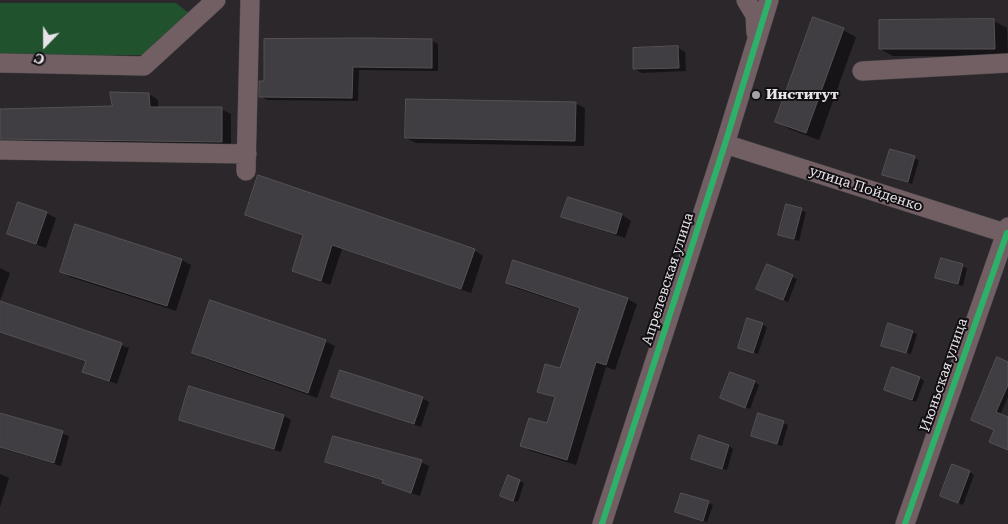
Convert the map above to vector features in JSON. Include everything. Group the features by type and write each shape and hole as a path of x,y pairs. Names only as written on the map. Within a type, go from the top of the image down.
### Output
{"street":[{"path":"0,63 144,66 216,0"},
{"path":"0,150 246,162 250,0"},
{"path":"746,0 755,15 756,42"},
{"name":"Апрелевская улица","path":"602,524 725,144 769,0"},
{"path":"862,71 1008,64"},
{"name":"улица Пойденко","path":"725,144 1008,231"},
{"name":"Июньская улица","path":"905,524 1008,231"}],"green space":[{"path":"0,3 176,3 189,13 144,55 0,56"}],"building":[{"path":"813,17 844,28 806,133 775,122"},
{"path":"994,19 995,49 879,49 879,20"},
{"path":"264,39 432,39 432,68 353,67 352,98 259,97 259,81 264,81"},
{"path":"678,46 679,68 633,69 633,48"},
{"path":"110,92 149,93 150,107 222,107 222,142 0,139 0,109 112,106"},
{"path":"406,99 576,102 575,141 405,138"},
{"path":"890,149 915,156 908,182 882,175"},
{"path":"258,175 475,249 461,289 332,245 321,281 292,271 303,235 245,215"},
{"path":"568,197 622,214 616,234 561,217"},
{"path":"18,202 47,212 36,244 7,234"},
{"path":"786,204 802,208 794,239 778,235"},
{"path":"75,224 182,259 167,306 60,272"},
{"path":"941,258 963,264 958,284 935,278"},
{"path":"513,260 628,298 606,365 596,362 567,460 520,446 529,418 547,423 555,397 537,392 545,364 560,368 580,308 506,283"},
{"path":"767,264 793,275 783,300 756,289"},
{"path":"210,300 326,340 308,393 192,353"},
{"path":"0,301 122,343 109,381 82,372 86,361 0,332"},
{"path":"747,318 763,323 753,353 738,348"},
{"path":"888,323 913,331 906,353 881,346"},
{"path":"997,357 1008,362 1008,385 996,412 1008,417 1008,450 989,442 994,430 971,420"},
{"path":"892,367 920,377 912,400 884,390"},
{"path":"340,370 423,397 414,424 331,397"},
{"path":"730,372 755,381 745,408 720,398"},
{"path":"189,386 284,415 274,449 179,420"},
{"path":"0,413 63,431 54,463 0,447"},
{"path":"758,413 784,421 777,444 751,436"},
{"path":"699,435 729,445 722,469 691,459"},
{"path":"333,436 422,460 411,493 382,483 383,480 325,462"},
{"path":"952,464 970,471 958,503 940,496"},
{"path":"508,475 520,480 513,501 500,496"},
{"path":"681,493 709,501 703,521 675,512"}],"cycle path":[{"path":"602,524 725,144 769,0"},
{"path":"905,524 1007,233"}],"place":[{"name":"Институт","path":"756,95"}]}
